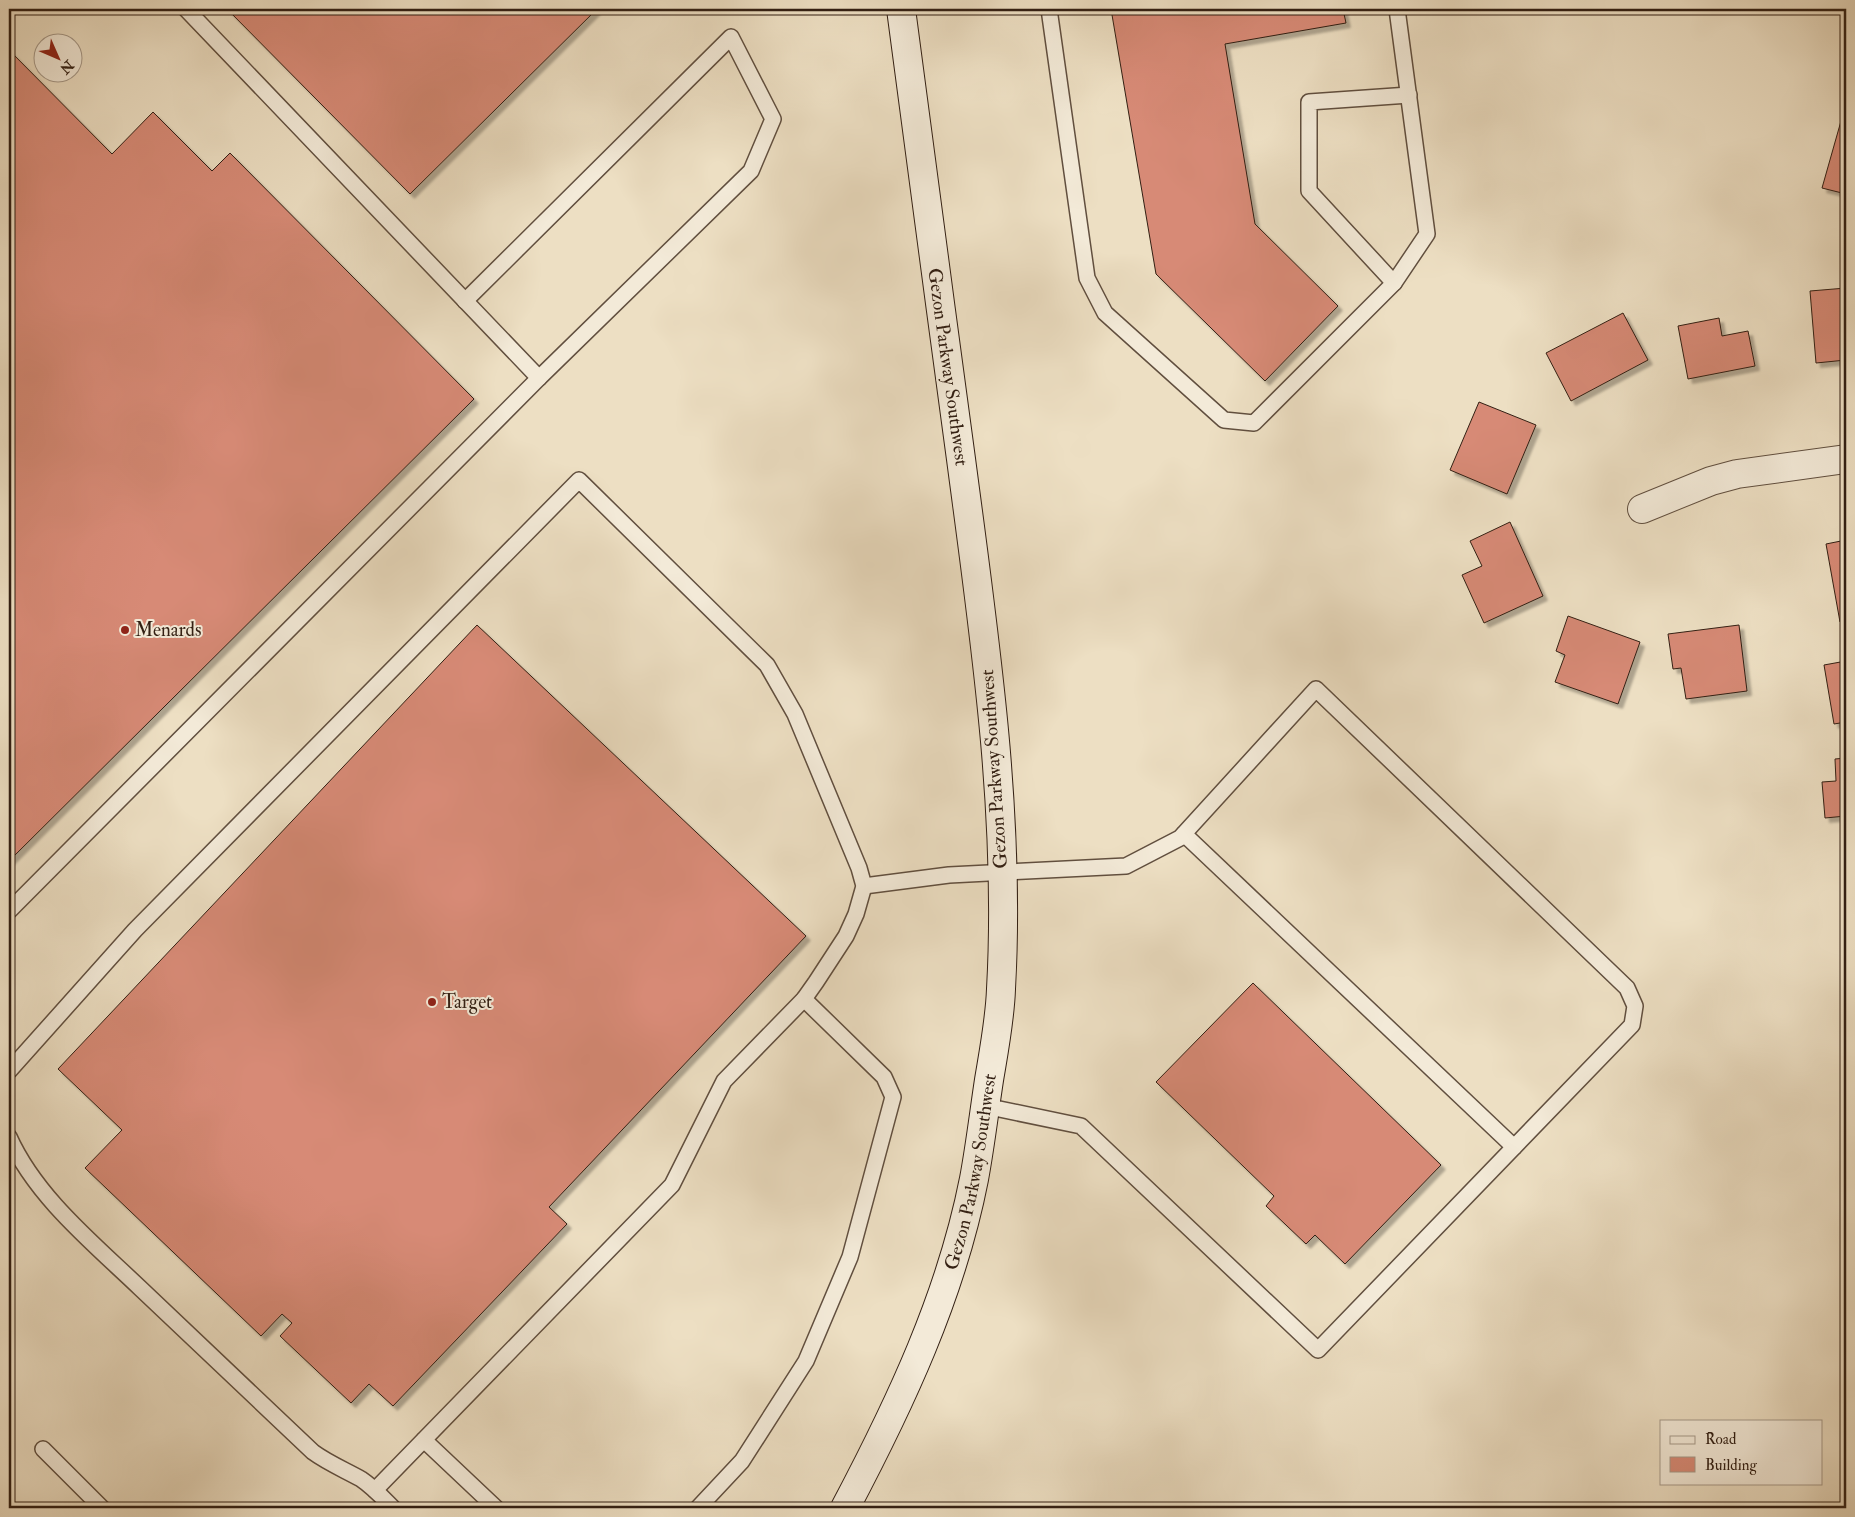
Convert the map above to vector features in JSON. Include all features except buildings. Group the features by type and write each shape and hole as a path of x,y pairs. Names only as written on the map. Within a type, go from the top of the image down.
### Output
{"main road":[{"name":"Gezon Parkway Southwest","path":"845,1508 898,1404 942,1297 974,1180 1001,993 1002,873 997,774 985,636 901,9"},
{"path":"1642,509 1711,481 1737,474 1846,460"}],"lane":[{"path":"186,9 539,378"},
{"path":"1049,9 1087,278 1105,313 1224,420 1254,423 1394,283 1427,234 1398,9"},
{"path":"9,911 539,378 751,171 773,119 731,37 465,301"},
{"path":"1394,283 1309,191 1309,102 1409,95"},
{"path":"9,1071 135,930 579,480 767,665 795,714 859,868 864,886 856,914 846,936 804,999 724,1081 672,1185 375,1490"},
{"path":"864,886 949,875 1126,866 1180,838 1316,689 1627,988 1635,1006 1632,1025 1318,1350 1081,1126 985,1106"},
{"path":"1184,834 1514,1147"},
{"path":"698,1508 742,1462 806,1361 850,1257 893,1097 884,1077 804,999"},
{"path":"9,1137 36,1181 60,1209 108,1257 313,1452 326,1462 361,1480 394,1508"},
{"path":"424,1440 496,1508"},
{"path":"43,1449 102,1508"}],"place":[{"name":"Menards","path":"125,630"},
{"name":"Target","path":"432,1002"}]}
